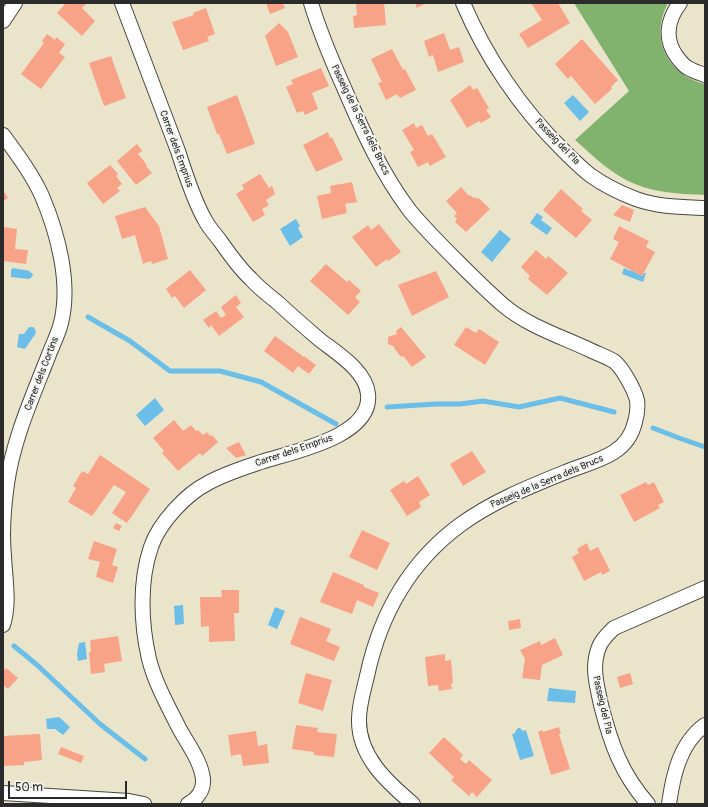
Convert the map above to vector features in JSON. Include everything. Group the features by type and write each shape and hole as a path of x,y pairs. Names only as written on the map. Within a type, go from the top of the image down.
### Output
{"street":[{"path":"3,21 15,3"},
{"name":"Carrer dels Emprius","path":"122,3 178,151 185,175 205,220 251,280 348,362 366,384 368,393 368,403 364,414 345,432 323,442 261,462 206,483 176,508 161,526 152,544 146,562 142,588 146,641 149,660 161,691 196,759 203,779 202,789 192,803 188,804"},
{"name":"Passeig de la Serra dels Brucs","path":"311,3 330,55 355,113 386,174 401,198 419,221 489,292 514,314 539,328 615,363 624,374 637,399 637,410 632,432 625,443 616,451 603,459 572,469 500,500 479,512 441,541 422,560 397,596 386,617 374,646 359,718 360,733 372,764 413,804"},
{"name":"Passeig del Pla","path":"463,3 472,24 485,47 522,103 545,132 590,175 615,190 638,200 664,206 705,208"},
{"path":"680,3 673,12 669,23 671,48 687,68 705,75"},
{"name":"Carrer dels Cortins","path":"3,135 18,155 41,196 57,242 66,287 65,304 61,324 13,452 7,484 4,555 7,606 3,626"},
{"name":"Passeig del Pla","path":"648,804 639,794 624,771 610,740 594,670 599,646 614,628 705,588"},
{"path":"669,804 675,770 681,755 690,741 705,725"},
{"path":"3,793 144,804"}],"green space":[{"path":"574,3 668,3 660,29 661,42 665,53 672,64 681,72 692,79 705,84 705,195 660,191 635,184 618,176 575,140 629,91"}],"water":[{"path":"573,95 589,112 580,121 564,103"},
{"path":"537,213 543,217 541,220 552,228 547,235 530,223"},
{"path":"296,219 300,226 298,228 303,237 290,246 280,229"},
{"path":"500,230 511,239 492,262 481,252"},
{"path":"13,268 30,271 33,274 32,277 29,279 11,277 11,270"},
{"path":"624,268 642,276 646,273 643,282 622,274"},
{"path":"29,327 33,327 36,333 25,349 17,347 19,334 24,334"},
{"path":"155,398 164,410 145,426 136,415"},
{"path":"183,605 184,624 175,625 174,606"},
{"path":"275,607 285,611 277,629 268,625"},
{"path":"85,642 87,659 78,661 77,654 79,643"},
{"path":"549,688 576,691 575,703 547,701"},
{"path":"59,717 70,727 63,735 55,729 47,729 46,719"},
{"path":"518,728 523,731 526,730 534,756 520,760 512,734 515,733"}],"building":[{"path":"66,3 87,3 82,8 95,21 82,36 57,13"},
{"path":"266,3 283,3 285,8 270,14"},
{"path":"356,3 384,3 386,25 354,28 353,16 357,15"},
{"path":"415,3 426,3 417,8"},
{"path":"531,3 558,3 570,23 528,48 519,34 542,20"},
{"path":"206,8 215,34 207,37 209,41 183,50 172,22 194,15 193,13"},
{"path":"279,23 288,32 298,57 276,66 265,36"},
{"path":"444,33 450,50 459,47 464,62 438,72 433,55 429,57 424,41"},
{"path":"47,34 55,40 56,37 65,44 59,53 65,57 41,89 21,74 44,43 42,41"},
{"path":"582,39 618,80 611,87 612,89 595,104 571,76 568,79 555,64"},
{"path":"392,49 416,90 400,98 397,94 386,100 378,83 382,82 371,59"},
{"path":"111,56 126,98 104,106 89,63"},
{"path":"321,68 329,86 312,93 318,109 305,115 303,111 297,113 286,87 293,84 291,80"},
{"path":"470,85 473,90 477,88 489,108 486,110 491,117 481,123 479,121 467,128 450,100"},
{"path":"237,95 255,144 227,154 219,134 217,134 207,107"},
{"path":"414,123 416,128 422,125 428,136 432,134 446,157 430,166 428,162 418,167 410,152 414,150 402,130"},
{"path":"328,132 343,160 316,172 303,145"},
{"path":"137,144 142,151 138,154 152,173 136,185 117,161"},
{"path":"110,165 118,174 116,176 122,184 117,188 120,191 103,204 87,183"},
{"path":"260,174 269,188 272,186 275,194 266,200 269,205 262,209 265,215 253,222 236,194 244,189 242,185"},
{"path":"352,182 357,202 345,204 347,213 322,219 317,196 331,193 330,186"},
{"path":"461,187 469,196 470,195 480,199 490,209 466,232 455,222 457,219 454,216 457,213 446,201"},
{"path":"561,189 583,209 581,211 592,220 576,238 543,210"},
{"path":"3,190 8,198 3,201"},
{"path":"622,205 634,210 630,222 613,215"},
{"path":"145,207 159,226 168,259 152,264 151,261 143,264 135,235 122,239 115,216"},
{"path":"379,224 401,252 388,261 387,259 376,267 352,237 368,225 371,230"},
{"path":"619,226 649,241 646,247 655,252 642,276 610,259 619,242 613,239"},
{"path":"3,227 17,229 15,249 28,250 26,264 3,261"},
{"path":"536,250 546,259 548,256 568,273 547,295 528,279 530,276 521,267"},
{"path":"326,264 347,282 349,280 361,291 355,297 360,302 348,315 310,281"},
{"path":"190,270 206,290 184,308 175,296 172,298 166,289"},
{"path":"436,271 449,297 412,316 398,285"},
{"path":"236,295 241,303 236,307 244,317 219,336 211,325 209,328 203,320 216,311 221,318 226,315 221,307"},
{"path":"401,327 426,357 412,367 403,356 401,357 394,348 395,347 388,344 388,337 397,334 396,331"},
{"path":"466,327 476,333 479,329 499,342 485,365 454,345"},
{"path":"275,336 316,365 309,374 298,366 293,373 264,351"},
{"path":"174,420 183,431 191,425 196,431 198,430 203,435 207,432 210,436 212,435 218,442 202,456 200,453 178,471 162,453 164,451 153,438"},
{"path":"239,442 246,455 236,458 226,448"},
{"path":"472,451 486,472 463,486 450,464"},
{"path":"100,455 150,489 127,523 112,513 126,492 114,485 92,516 68,502 76,488 73,486 82,471 88,474"},
{"path":"418,476 430,495 419,502 421,507 407,516 390,490 404,481 406,484"},
{"path":"646,482 648,485 654,482 664,502 658,505 660,508 634,522 620,495"},
{"path":"116,523 122,526 119,531 113,528"},
{"path":"362,530 390,543 377,570 349,557"},
{"path":"94,541 117,549 112,565 118,567 113,583 96,577 100,562 88,559"},
{"path":"587,543 590,551 598,547 610,571 602,575 601,572 584,581 572,557 579,553 577,549"},
{"path":"333,572 379,593 373,607 357,600 352,614 320,602"},
{"path":"221,590 239,590 239,613 234,613 235,641 209,642 209,626 201,627 200,597 222,597"},
{"path":"300,617 331,629 326,641 340,647 334,661 290,644"},
{"path":"520,619 521,628 509,630 508,621"},
{"path":"118,636 122,661 104,664 105,672 91,674 89,652 91,652 90,641"},
{"path":"555,638 563,655 542,665 540,680 522,678 525,659 520,650 540,641 541,645"},
{"path":"445,654 445,661 451,660 453,683 451,684 452,689 439,691 438,685 428,686 425,657"},
{"path":"6,668 18,678 8,689 3,685 3,672"},
{"path":"306,673 332,680 323,711 298,703"},
{"path":"630,673 633,684 620,688 617,677"},
{"path":"296,725 318,728 317,732 337,734 334,757 314,755 314,752 292,749"},
{"path":"559,727 561,734 559,734 570,769 551,775 538,732"},
{"path":"256,731 258,746 267,744 269,763 243,766 241,754 231,756 228,735"},
{"path":"40,734 42,760 24,762 24,765 3,766 3,736"},
{"path":"444,737 463,755 460,759 466,764 469,760 492,780 477,797 472,792 469,796 451,780 454,777 429,753"},
{"path":"61,747 84,756 81,763 58,754"}],"waterway":[{"path":"88,317 130,341 170,371 220,371 261,382 336,424"},
{"path":"387,407 460,404 483,401 519,407 560,398 614,412"},
{"path":"653,428 705,447"},
{"path":"14,646 36,664 100,724 145,759"}]}
